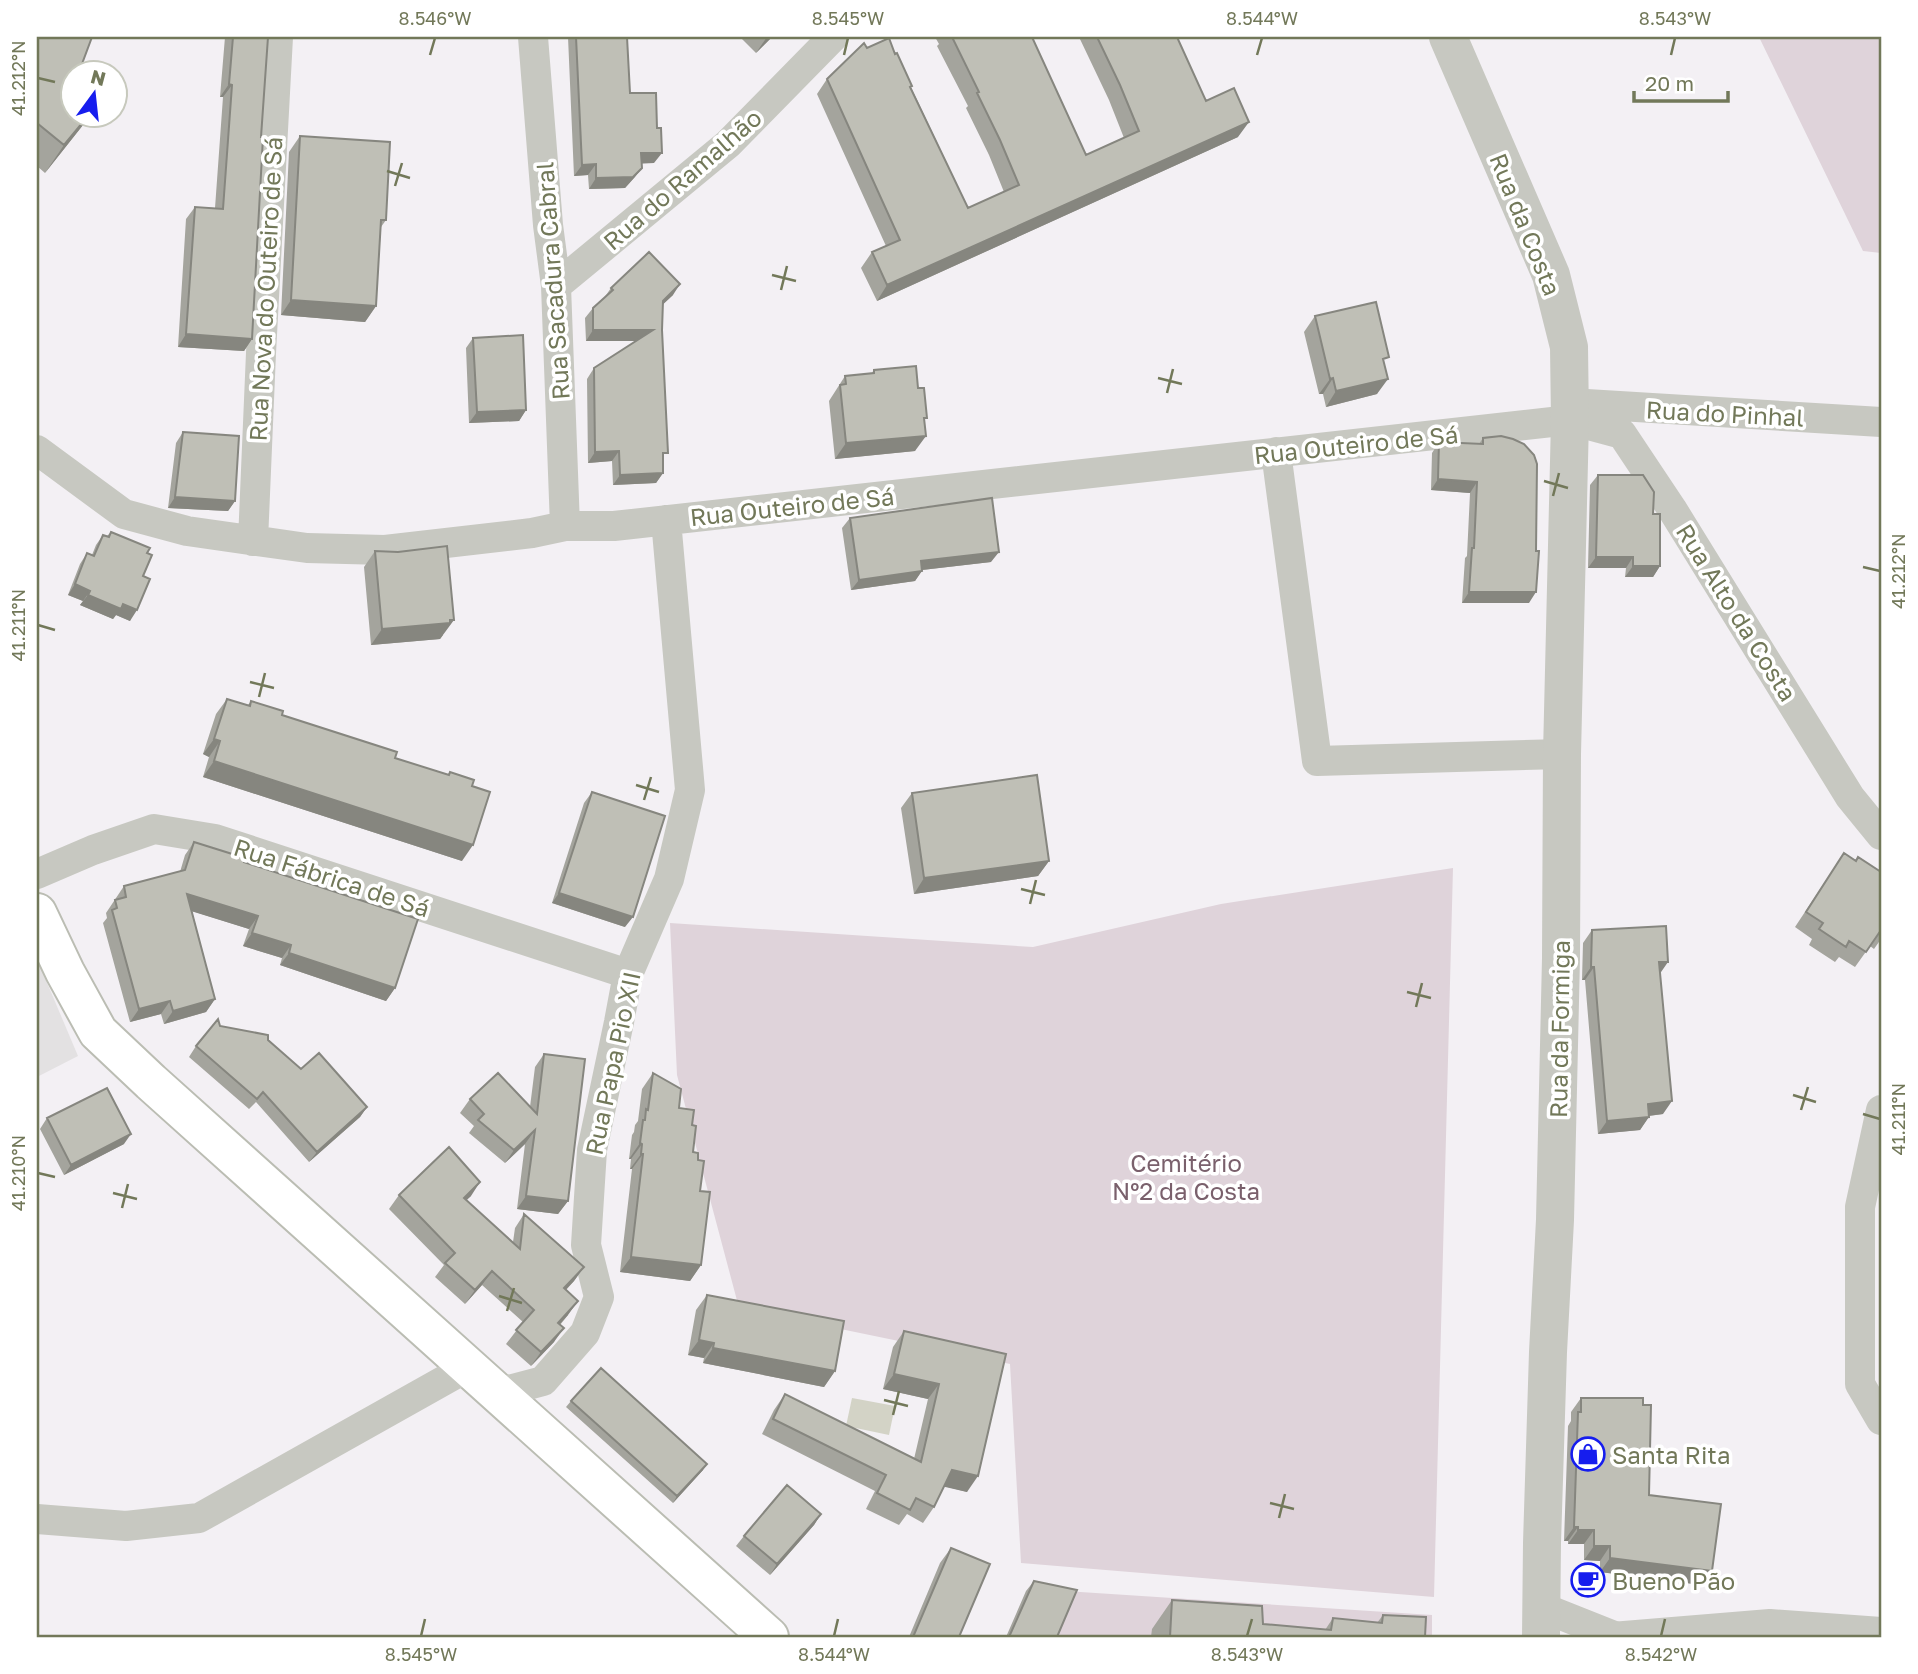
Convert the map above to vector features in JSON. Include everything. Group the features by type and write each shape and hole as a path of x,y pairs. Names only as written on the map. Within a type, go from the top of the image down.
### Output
{"main road":[{"path":"37,913 98,1032 151,1083 769,1637"}],"street":[{"name":"Rua Nova do Outeiro de Sá","path":"253,541 278,37"},
{"name":"Rua Sacadura Cabral","path":"533,37 548,225 556,286 565,526"},
{"name":"Rua do Ramalhão","path":"556,286 728,144 833,37"},
{"name":"Rua da Costa","path":"1448,37 1551,275 1569,347 1570,412"},
{"name":"Rua Outeiro de Sá","path":"37,450 124,514 187,531 253,541 307,548 385,550 532,533 565,526 614,526 1276,452 1570,412"},
{"name":"Rua do Pinhal","path":"1570,412 1881,422"},
{"name":"Rua da Formiga","path":"1541,1622 1547,1389 1556,1192 1570,412"},
{"name":"Rua Alto da Costa","path":"1570,412 1622,434 1679,520 1850,797 1881,835"},
{"path":"1276,452 1317,761 1562,754"},
{"name":"Rua Papa Pio XII","path":"497,1393 543,1381 584,1334 599,1297 586,1245 592,1150 628,974 669,879 690,790 666,520"},
{"name":"Rua Fábrica de Sá","path":"37,874 93,850 154,829 215,839 628,974"},
{"path":"1881,1110 1860,1207 1870,1369 1860,1384 1881,1420"},
{"path":"37,1519 126,1526 199,1518 468,1367"},
{"path":"1541,1622 1613,1637 1770,1624 1881,1632"}],"shaded area":[{"path":"37,959 78,1056 37,1077"},
{"path":"852,1398 895,1406 889,1435 846,1426"}],"green space":[{"path":"1759,37 1881,37 1881,253 1863,251"},
{"name":"Cemitério Nº2 da Costa","path":"1453,868 1434,1597 1021,1563 1010,1364 739,1308 677,1075 670,923 1033,947 1221,904"},
{"path":"1065,1591 1432,1615 1432,1637 1045,1637"}],"building":[{"path":"37,37 92,37 83,60 60,60 60,130 76,130 64,145 37,123"},
{"path":"233,37 268,37 252,339 186,334 195,207 223,209"},
{"path":"576,37 627,37 630,93 656,93 657,128 661,128 662,153 641,153 642,168 633,177 596,178 596,164 582,165"},
{"path":"952,37 1032,37 1086,155 1139,131 1097,37 1177,37 1206,101 1234,88 1249,122 887,285 872,252 900,240 827,79 864,43 867,48 889,38 968,208 1019,185"},
{"path":"300,136 390,142 386,220 381,220 376,306 291,300"},
{"path":"649,252 680,284 663,301 668,453 663,453 663,473 620,475 619,451 595,452 594,368 653,330 593,330 593,308"},
{"path":"1376,302 1389,357 1383,359 1388,379 1336,391 1333,378 1330,379 1315,316"},
{"path":"523,335 526,410 477,412 473,338"},
{"path":"916,366 918,388 924,388 926,436 846,443 840,385 846,384 845,376"},
{"path":"183,432 239,436 235,501 175,497"},
{"path":"1501,436 1524,444 1534,455 1537,464 1536,551 1539,551 1536,592 1469,592 1477,482 1438,479 1439,442 1483,444 1483,438"},
{"path":"1598,475 1643,475 1654,492 1653,514 1660,514 1660,566 1633,566 1633,557 1596,557"},
{"path":"992,498 999,552 921,561 922,571 859,580 850,518"},
{"path":"111,532 150,548 147,553 152,555 143,576 150,579 137,610 123,604 121,609 88,595 90,591 75,584 87,553 94,556 103,535 109,537"},
{"path":"447,546 454,620 450,620 450,623 382,629 375,551 398,552"},
{"path":"227,699 250,706 251,701 283,711 282,715 397,752 395,758 474,780 472,786 490,792 473,845 214,761 220,741 214,739"},
{"path":"1037,775 1049,861 924,878 912,793"},
{"path":"592,792 665,816 633,917 559,893"},
{"path":"194,842 245,858 244,862 418,919 395,988 289,953 291,945 252,933 258,916 187,894 215,999 173,1011 170,1001 139,1009 112,910 117,908 115,900 126,897 124,886 185,870"},
{"path":"1844,853 1856,861 1858,857 1881,872 1881,930 1866,952 1849,941 1846,947 1819,929 1823,923 1806,912"},
{"path":"1666,926 1668,962 1659,962 1672,1101 1648,1104 1649,1117 1607,1121 1594,967 1591,967 1592,930"},
{"path":"218,1019 220,1026 268,1035 268,1040 301,1069 319,1053 367,1107 317,1152 263,1092 257,1099 196,1046"},
{"path":"544,1054 585,1059 568,1201 526,1196 535,1130 514,1150 478,1120 484,1114 470,1099 498,1073 537,1114"},
{"path":"653,1073 681,1089 679,1108 694,1110 692,1125 696,1126 693,1152 698,1153 698,1160 704,1161 700,1191 710,1192 701,1265 631,1257 643,1154 640,1143"},
{"path":"107,1088 131,1134 71,1165 47,1118"},
{"path":"449,1147 480,1182 464,1198 520,1249 524,1214 584,1267 564,1288 578,1301 558,1323 564,1328 541,1352 516,1330 534,1310 492,1271 475,1290 445,1263 455,1253 399,1195"},
{"path":"707,1295 844,1321 835,1371 713,1348 714,1343 699,1340"},
{"path":"904,1331 1006,1354 978,1476 952,1470 934,1507 916,1498 910,1510 877,1493 886,1475 773,1419 785,1394 921,1462 939,1384 894,1374"},
{"path":"601,1368 707,1464 677,1496 571,1401"},
{"path":"1581,1398 1643,1398 1643,1405 1651,1405 1649,1495 1721,1504 1712,1571 1610,1558 1610,1546 1594,1546 1594,1530 1578,1530 1578,1527 1574,1527 1578,1412 1581,1412"},
{"path":"787,1485 821,1514 777,1564 744,1536"},
{"path":"951,1548 990,1564 959,1637 913,1637"},
{"path":"1034,1581 1077,1590 1057,1637 1009,1637"},
{"path":"1172,1600 1262,1606 1263,1624 1331,1630 1333,1618 1382,1623 1383,1615 1426,1617 1425,1637 1170,1637"}],"place":[{"name":"Santa Rita","path":"1588,1454"},
{"name":"Bueno Pão","path":"1588,1580"}]}
